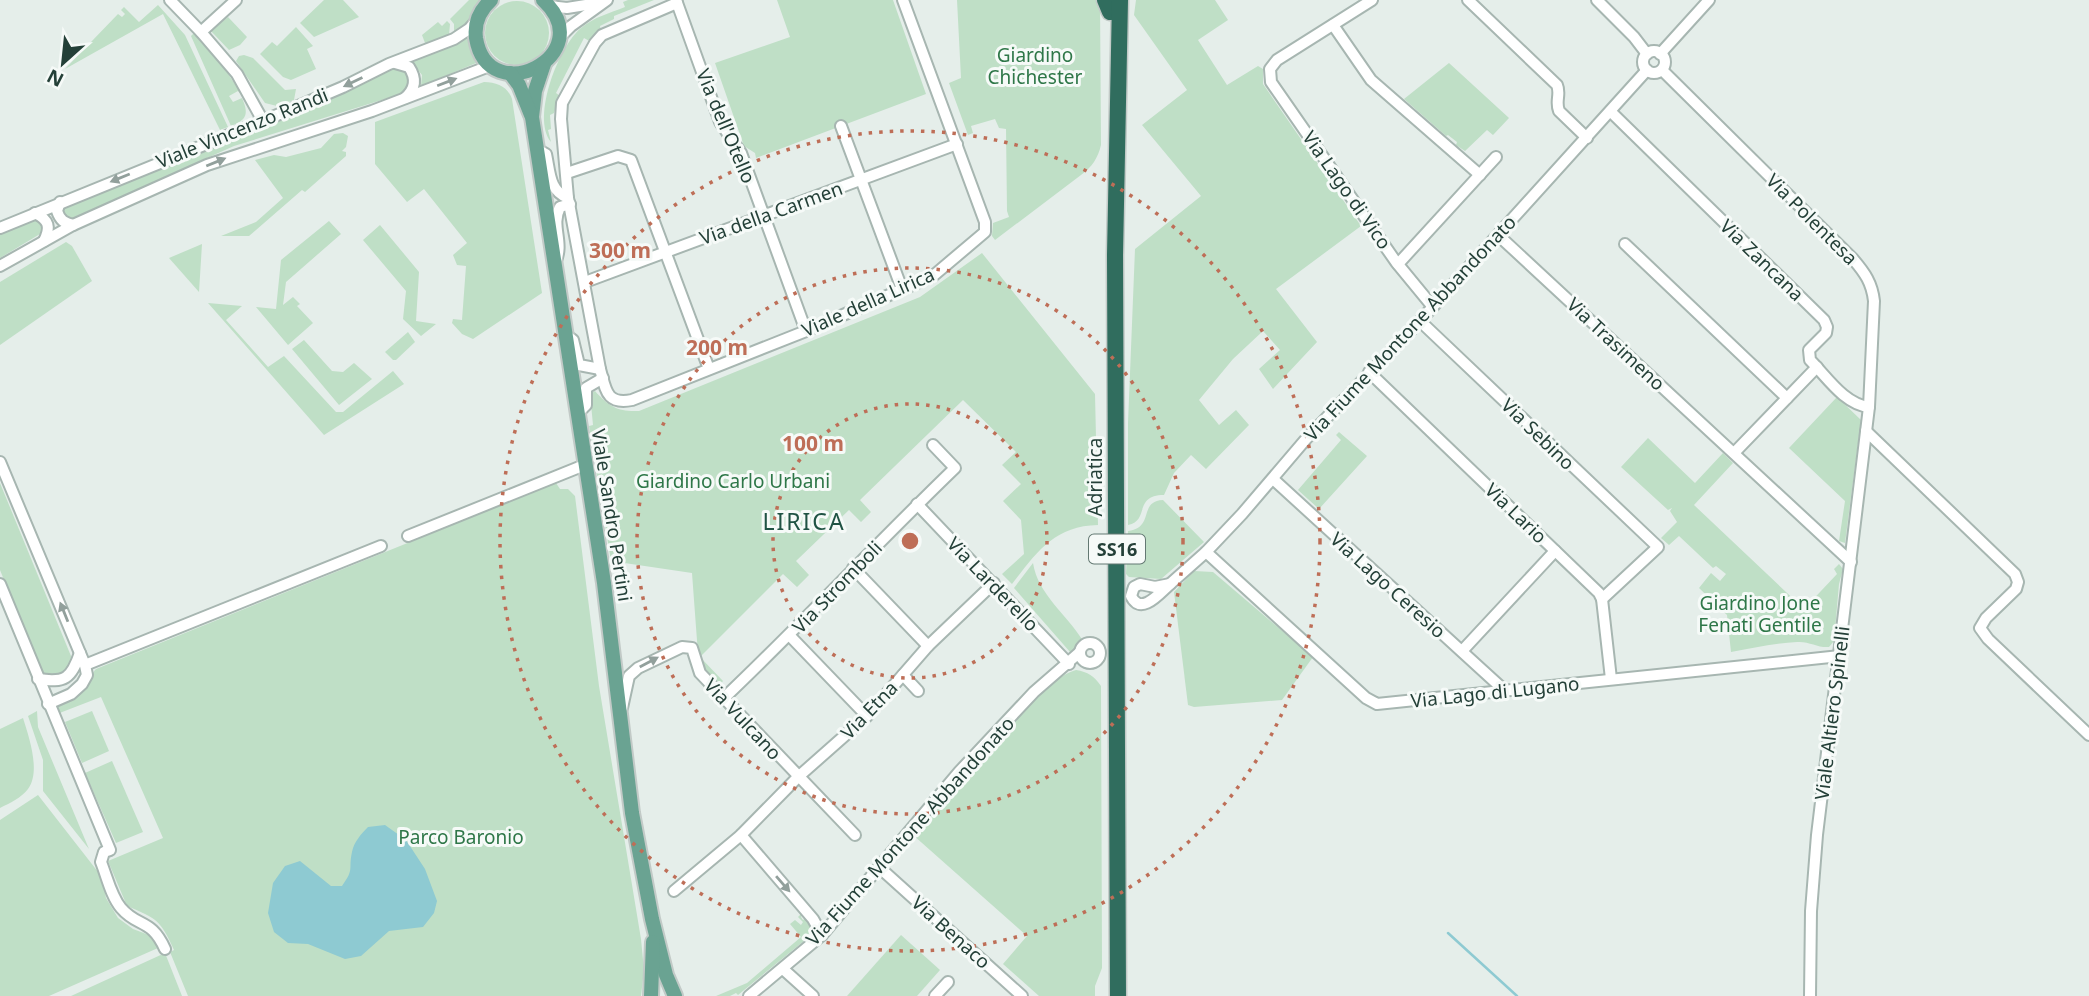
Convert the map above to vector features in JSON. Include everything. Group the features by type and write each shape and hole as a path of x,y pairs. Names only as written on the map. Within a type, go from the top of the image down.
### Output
{"highway":[{"name":"Adriatica","path":"1107,996 1107,302 1115,4"},
{"name":"Adriatica","path":"1115,4 1118,996"}],"main road":[{"path":"491,0 478,19 476,41 482,54 492,65 510,73 528,72 544,64"},
{"path":"546,3 557,21 558,39"},
{"name":"Viale Sandro Pertini","path":"532,117 535,91 544,64 555,50 558,39"},
{"name":"Viale Sandro Pertini","path":"510,73 519,85 532,117 587,464 632,813 652,919 666,975 675,996"},
{"name":"Viale Sandro Pertini","path":"651,996 652,919"}],"street":[{"path":"170,0 237,74 264,121"},
{"path":"201,32 236,0"},
{"name":"Viale della Lirica","path":"676,1 607,31 595,43 562,103 561,119 569,201 601,374 606,392 613,400 622,402 806,331 933,276 985,232 985,222 903,0"},
{"path":"1372,0 1333,25 1371,80 1480,175"},
{"path":"1468,0 1557,85 1559,92 1556,105 1559,111 1587,138"},
{"path":"1597,0 1647,54"},
{"path":"1660,54 1709,0"},
{"path":"546,3 567,8 604,1"},
{"path":"558,39 604,1"},
{"name":"Via dell'Otello","path":"676,1 720,122 740,153 806,331"},
{"name":"Viale Vincenzo Randi","path":"0,228 264,121 454,39 470,29 478,19"},
{"name":"Via Lago di Vico","path":"1333,25 1277,60 1270,69 1271,82 1398,264 1433,307"},
{"path":"1655,51 1660,54 1665,63 1662,70 1654,73 1647,70 1643,62 1647,54 1655,51"},
{"path":"389,65 398,62 412,72 413,87 402,100"},
{"name":"Viale Vincenzo Randi","path":"0,266 73,225 229,156 402,100 492,65"},
{"name":"Via Fiume Montone Abbandonato","path":"1170,584 1206,552 1306,439 1433,307 1647,70"},
{"name":"Via Polentesa","path":"1662,70 1865,273 1872,287 1874,301 1869,407"},
{"name":"Via Zancana","path":"1611,112 1824,320 1826,333 1810,350 1810,360 1817,367"},
{"path":"841,126 902,289"},
{"name":"Via della Carmen","path":"585,282 957,144"},
{"name":"Viale della Lirica","path":"537,149 546,154 553,188 569,201"},
{"path":"567,173 618,156 631,160 709,369"},
{"path":"1398,264 1496,157"},
{"name":"Viale della Lirica","path":"554,266 560,252 555,217 560,207 569,201"},
{"path":"60,202 57,211 60,218 73,225"},
{"path":"35,213 48,223 49,230 44,241"},
{"name":"Via Trasimeno","path":"1498,235 1851,562"},
{"path":"1625,244 1787,398"},
{"name":"Via Sebino","path":"1420,321 1658,547 1602,599"},
{"name":"Viale della Lirica","path":"565,334 573,340 579,365 601,374"},
{"path":"1734,453 1817,367 1847,398 1855,404 1869,407"},
{"name":"Via Lario","path":"1369,372 1594,586 1602,599"},
{"path":"577,414 586,405 587,386 601,374"},
{"name":"Viale Altiero Spinelli","path":"1811,996 1811,911 1817,835 1869,407"},
{"path":"1866,431 2014,574 2018,582 2016,589 1986,618 1980,628 1988,639 2089,735"},
{"name":"Via Stromboli","path":"724,698 790,636 853,568 955,468 933,444"},
{"path":"0,462 87,675 78,689 48,704"},
{"path":"408,536 587,464"},
{"name":"Via Lago Ceresio","path":"1273,479 1504,690"},
{"name":"Via Larderello","path":"917,504 1069,664"},
{"path":"85,665 381,546"},
{"path":"1462,652 1555,551"},
{"name":"Via Lago di Lugano","path":"1206,552 1371,702 1384,704 1840,656"},
{"path":"853,568 928,646"},
{"name":"Via Etna","path":"674,891 741,835 798,777 867,716 928,646 994,583"},
{"path":"0,584 110,850 104,852 101,862 116,901 123,911 152,928 165,949"},
{"path":"1602,599 1611,680"},
{"path":"790,636 867,716"},
{"name":"Via Vulcano","path":"619,718 629,676 638,668 682,647 692,648 701,673 855,835"},
{"path":"38,679 52,681 68,677 80,653"},
{"path":"1069,664 1083,657"},
{"name":"Via Fiume Montone Abbandonato","path":"749,996 822,935 968,762 1034,692 1069,664"},
{"path":"903,676 918,691"},
{"path":"741,835 813,919 822,935"},
{"name":"Via Benaco","path":"880,868 1022,996"},
{"path":"783,969 813,996"},
{"path":"935,996 948,982"}],"green space":[{"path":"324,0 343,0 359,17 314,37 300,23"},
{"path":"469,0 483,0 470,23 454,35 454,24 450,19"},
{"path":"654,0 614,16 614,19 600,26 601,30 591,42 584,38 556,93 560,96 554,113 550,115 551,129 548,130 551,142 544,116 546,100 550,82 564,50 586,24 625,7 623,2"},
{"path":"777,0 893,0 926,94 756,158 755,153 744,146 715,63 790,37"},
{"name":"Giardino Chichester","path":"957,0 1100,0 1101,145 1098,154 1085,172 995,240 992,236 993,223 1009,217 1006,129 999,128 995,119 971,126 973,133 968,135 949,83 961,78"},
{"path":"1136,0 1215,0 1228,20 1198,40 1227,85 1258,66 1263,69 1263,84 1361,226 1276,289 1317,342 1273,389 1259,369 1280,350 1263,331 1233,359 1199,400 1219,425 1236,410 1249,425 1206,469 1191,455 1174,473 1164,495 1148,499 1139,519 1128,525 1128,423 1135,249 1201,196 1142,125 1187,90 1134,15"},
{"path":"517,1 535,7 543,15 549,33 543,51 535,59 517,65 499,59 491,51 485,33 491,15 499,7"},
{"path":"158,5 185,35 228,127 220,130 163,14 65,69 118,14 122,17 125,14 121,10 124,7 139,22"},
{"path":"228,17 247,37 240,45 229,50 211,31"},
{"path":"447,21 450,24 449,35 425,43 422,35 438,22 442,26"},
{"path":"296,27 313,46 307,49 316,69 291,80 283,77 260,54 272,42 277,46"},
{"path":"471,32 481,61 421,86 422,75 410,60"},
{"path":"194,33 223,66 242,95 238,91 229,96 233,102 242,98 245,108 245,116 236,124 231,126 191,36"},
{"path":"239,56 253,58 285,90 296,89 294,100 277,106 265,103 236,61"},
{"path":"1449,63 1509,118 1493,135 1487,130 1465,151 1404,99"},
{"path":"394,67 404,69 410,80 407,90 401,94 234,146 71,219 63,216 62,208 300,113"},
{"path":"484,82 501,86 508,91 512,99 542,293 473,339 462,334 452,323 453,319 462,320 466,266 457,265 453,255 467,243 424,189 407,202 375,164 375,122"},
{"path":"343,133 348,136 346,147 342,151 346,152 346,156 305,192 302,190 249,236 221,236 256,222 283,198 255,160 274,155 286,157 321,148 334,134"},
{"path":"32,218 41,221 43,230 40,234 0,258 0,234"},
{"path":"329,221 341,234 286,282 283,305 293,297 300,304 297,306 313,323 288,345 256,307 276,309 281,260"},
{"path":"380,225 419,272 416,321 436,324 421,336 403,319 406,291 363,240"},
{"path":"66,242 72,246 92,281 0,345 0,282"},
{"path":"202,244 199,292 169,258"},
{"name":"Giardino Carlo Urbani","path":"982,253 1095,394 1098,525 1070,530 1058,536 1030,561 1012,584 1002,574 1024,554 1021,520 1003,501 1021,484 1002,465 1016,452 963,400 860,500 871,512 861,522 849,510 796,561 809,575 797,587 783,574 700,657 723,681 718,687 703,670 698,654 692,573 611,561 589,426 593,425 590,394 595,391 610,405 626,411 639,411 920,297"},
{"path":"208,303 242,306 226,320 268,367 284,356 336,412 343,412 393,371 404,384 324,435"},
{"path":"408,332 415,342 393,360 385,352"},
{"path":"304,340 332,371 343,372 354,363 372,379 339,405 292,349"},
{"path":"1837,397 1861,420 1845,543 1839,541 1845,501 1789,448"},
{"path":"1339,432 1367,456 1319,509 1298,490 1341,440 1336,435"},
{"name":"Giardino Jone Fenati Gentile","path":"1648,438 1695,483 1723,453 1733,463 1694,505 1804,609 1837,574 1834,569 1839,564 1843,569 1839,584 1834,641 1829,647 1797,642 1731,652 1727,615 1699,588 1711,573 1720,581 1726,574 1716,566 1713,568 1679,536 1669,545 1661,538 1677,522 1670,511 1672,508 1668,510 1621,467"},
{"path":"0,483 71,656 70,667 57,675 42,674 0,570"},
{"name":"Parco Baronio","path":"556,483 560,489 568,489 575,496 599,686 641,939 644,970 641,996 188,996 170,952 174,950 165,932 151,917 127,906 108,861 163,838 101,697 57,714 54,706 85,688 96,669"},
{"path":"1163,500 1204,542 1161,579 1129,577 1126,574 1128,531 1141,525 1155,501"},
{"path":"1033,563 1047,595 1083,641 1070,652 1014,588"},
{"path":"1194,571 1213,572 1313,657 1282,700 1194,707 1188,705 1174,592"},
{"path":"1076,670 1090,675 1101,686 1102,968 1095,986 1095,996 1039,996 1003,964 1027,936 913,835 1014,717 1058,679"},
{"path":"37,711 38,727 89,849 43,791 43,760 28,716"},
{"path":"92,711 109,751 82,763 65,722"},
{"path":"23,718 33,754 32,782 22,795 0,808 0,729"},
{"path":"112,761 143,832 116,843 85,773"},
{"path":"38,795 102,877 106,898 118,918 133,929 149,935 158,948 49,996 0,996 0,820"},
{"path":"802,913 801,917 803,920 806,918 811,930 804,941 738,995 716,996 747,983 801,937 790,924 795,920 801,925 803,922 798,917"},
{"path":"901,935 940,970 917,996 847,996"},
{"path":"165,953 182,996 71,996"}],"water":[{"path":"385,825 406,840 425,869 437,901 434,913 423,927 389,931 361,956 345,959 308,944 288,943 274,932 268,913 273,883 285,866 300,861 331,886 342,886 350,872 352,852 358,838 368,827"}],"waterway":[{"path":"1448,933 1517,996"}],"district":[{"name":"LIRICA","path":"804,521"}]}
